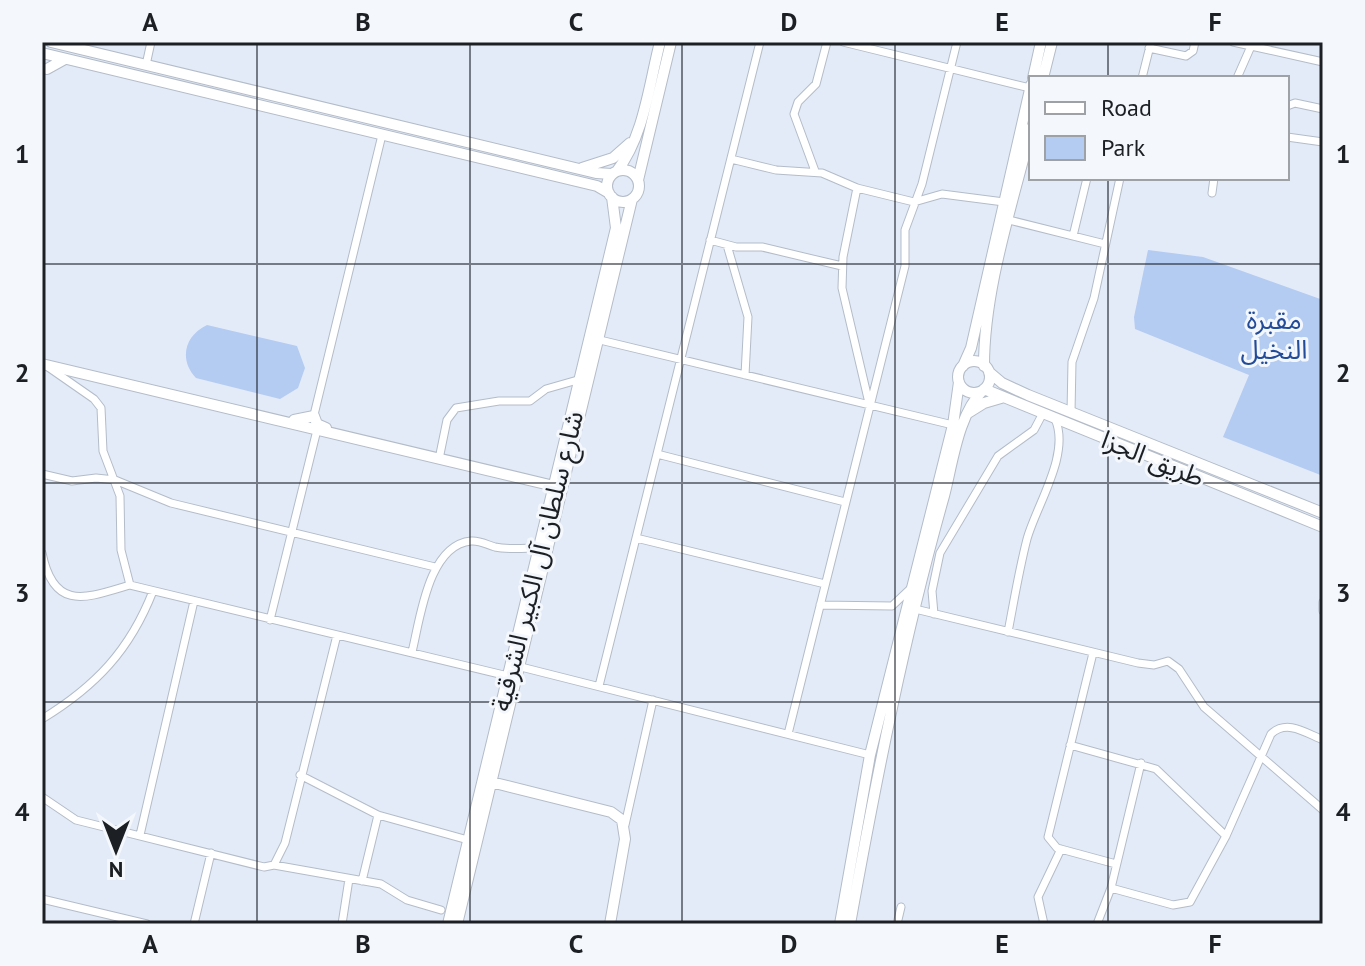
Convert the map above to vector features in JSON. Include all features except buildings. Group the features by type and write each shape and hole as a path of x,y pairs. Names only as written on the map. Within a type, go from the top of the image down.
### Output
{"main road":[{"path":"51,42 579,169 632,172 638,180"},
{"path":"610,195 608,183 628,157 637,135 660,42"},
{"path":"42,53 597,186 621,202 632,199 638,191 671,42"},
{"path":"1033,76 1041,42"},
{"path":"1044,76 1052,42"},
{"path":"47,69 65,59"},
{"path":"840,924 870,755 953,425 959,382 971,348 1029,95"},
{"path":"579,169 613,158 637,135"},
{"path":"850,924 880,757 915,609 967,415 984,389 986,326 1029,136"},
{"name":"شارع سلطان آل الكبير الشرقية","path":"456,923 468,840 616,228 610,195"},
{"name":"شارع سلطان آل الكبير الشرقية","path":"456,923 521,667 632,199"},
{"path":"963,366 973,361 986,369"},
{"path":"43,364 554,486"},
{"name":"طريق الجزا","path":"986,369 1002,383 1323,513"},
{"path":"959,382 969,392 984,389"},
{"name":"طريق الجزا","path":"984,389 1323,527"},
{"path":"967,415 984,403 1001,398"},
{"path":"264,418 300,421 314,416 319,426 347,437"},
{"path":"1175,466 1173,458 1178,457 1233,477"},
{"path":"491,782 611,812 625,825 610,924"}],"street":[{"path":"146,65 151,42"},
{"path":"599,686 760,42"},
{"path":"815,171 794,114 798,102 816,84 827,42"},
{"path":"843,42 1029,86"},
{"path":"788,734 905,266 905,230 922,184 957,42"},
{"path":"1142,76 1150,45 1186,56 1193,51 1195,42"},
{"path":"1233,42 1323,62"},
{"path":"1238,76 1252,44"},
{"path":"1289,105 1295,103 1323,109"},
{"path":"270,620 314,430 314,416 382,135"},
{"path":"1289,137 1323,142"},
{"path":"731,159 776,170 815,171 857,188 914,202 942,194 1004,202"},
{"path":"1073,236 1087,180"},
{"path":"1071,412 1072,362 1094,298 1120,180"},
{"path":"1212,193 1214,180"},
{"path":"857,188 842,266 844,308 869,405"},
{"path":"1009,220 1105,244"},
{"path":"710,240 727,245 762,247 842,266"},
{"path":"727,245 748,317 745,375"},
{"path":"600,340 953,425"},
{"path":"43,364 94,399 101,408 103,451 120,496 121,550 130,585"},
{"path":"439,459 447,420 456,408 499,401 526,402 546,389 581,379"},
{"path":"934,614 931,596 940,553 998,456 1049,415 1059,430 1046,497 1025,545 1008,632"},
{"path":"1059,430 1070,424"},
{"path":"657,454 845,502"},
{"path":"42,474 72,481 96,478 115,480 171,503 435,567"},
{"path":"636,538 825,584"},
{"path":"412,652 435,567 453,549 471,541 496,548 539,548"},
{"path":"42,553 44,571 57,589 68,597 83,598 130,585 508,676"},
{"path":"820,605 892,606 910,589"},
{"path":"42,719 103,673 139,628 153,591"},
{"path":"140,835 194,601"},
{"path":"1323,602 1323,611"},
{"path":"892,606 903,618"},
{"path":"915,609 1147,665 1168,661 1179,669 1204,707 1323,810"},
{"path":"274,865 285,843 337,635"},
{"path":"1093,653 1047,832 1053,845 1061,849 1116,864"},
{"path":"521,667 870,755"},
{"path":"625,825 653,700"},
{"path":"1111,888 1173,905 1190,902 1226,836 1271,734 1283,726 1323,740"},
{"path":"1070,745 1141,763 1169,778 1226,836"},
{"path":"1097,924 1111,888 1141,763"},
{"path":"300,775 378,815 468,840"},
{"path":"42,797 76,820 264,867 274,865 381,884 407,900 441,910"},
{"path":"362,881 378,815"},
{"path":"1044,924 1038,897 1061,849"},
{"path":"194,924 211,853"},
{"path":"342,924 349,879"},
{"path":"42,899 147,924"},
{"path":"897,924 901,907"}],"green space":[{"name":"مقبرة النخيل","path":"1148,250 1203,257 1323,300 1323,476 1223,437 1249,375 1135,329 1134,317"},
{"path":"207,325 297,346 305,368 298,388 280,399 196,378 187,364 186,349 193,335"}]}
